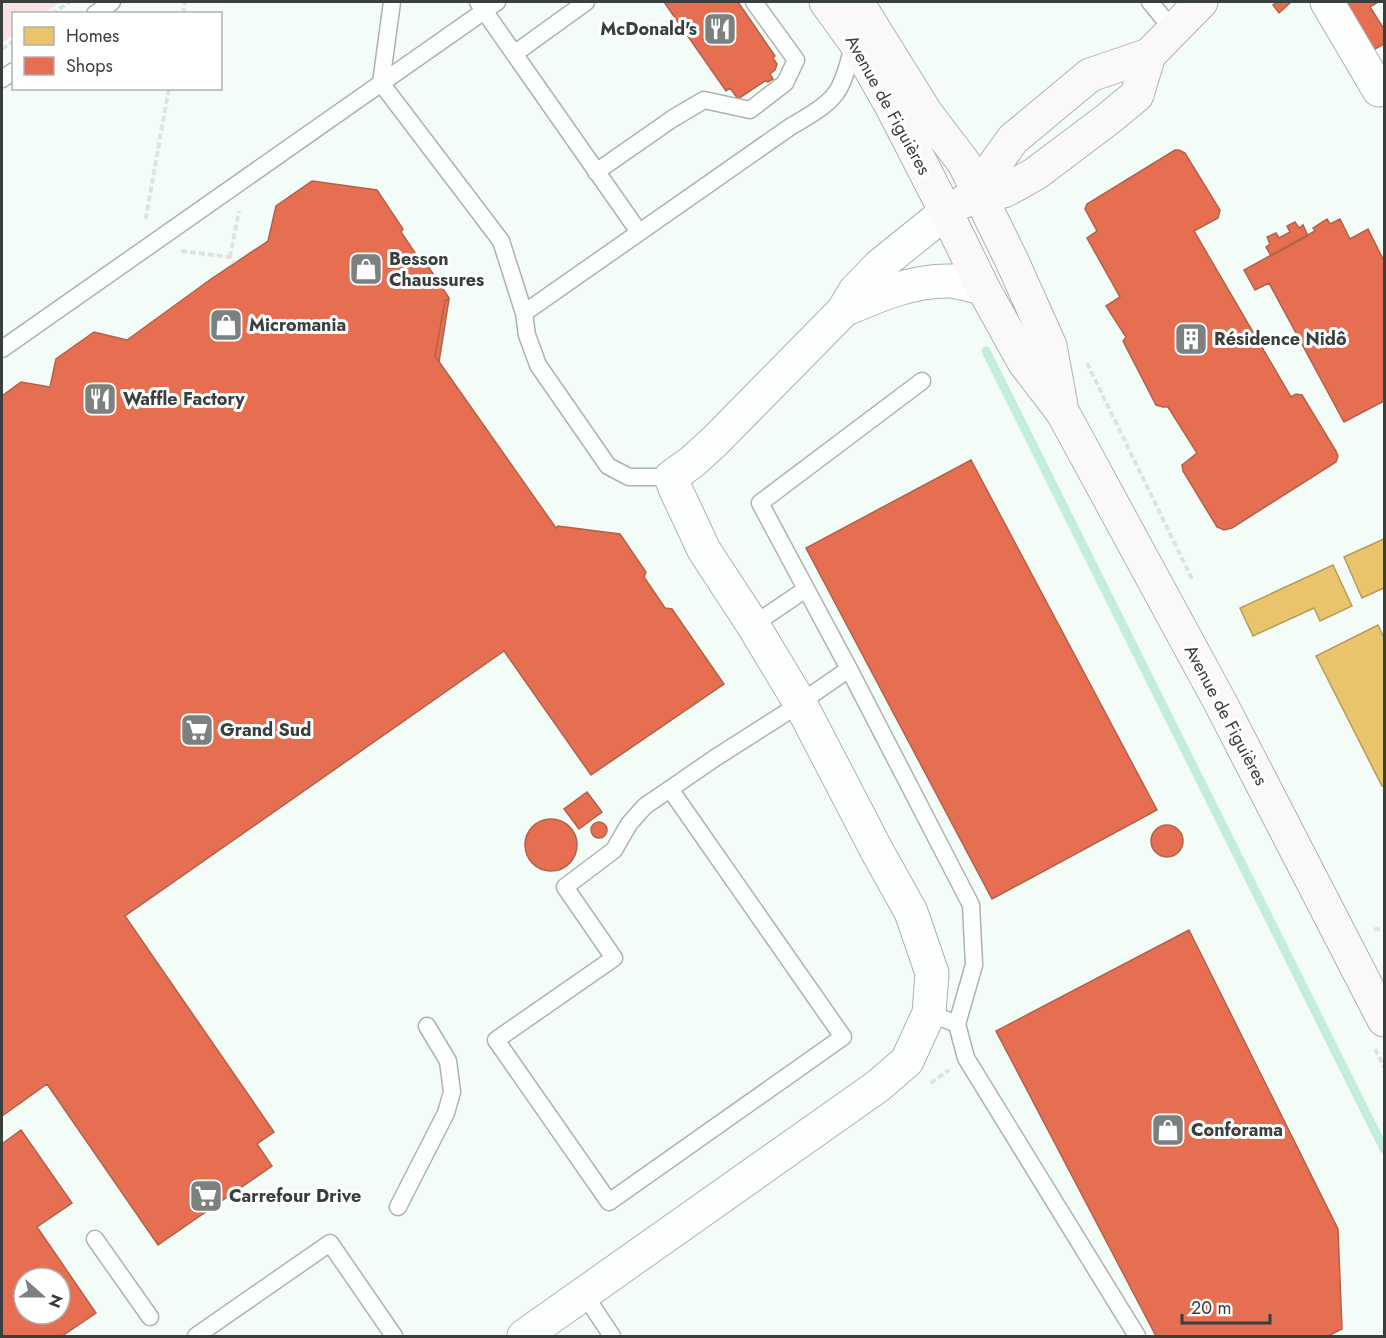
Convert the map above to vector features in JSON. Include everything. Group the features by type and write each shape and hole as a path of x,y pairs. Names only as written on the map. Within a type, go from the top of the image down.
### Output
{"main road":[{"name":"Avenue de Figuières","path":"826,2 855,42 891,105 983,288 1024,362 1063,413 1220,702 1384,1020"},
{"name":"Avenue de Figuières","path":"857,2 926,113 964,163 1050,346 1063,413"},
{"path":"946,212 978,193 1004,191 1035,174 1137,95 1149,55 1202,2"},
{"path":"978,193 1012,139 1090,75 1149,55"}],"street":[{"path":"1327,2 1379,90 1384,87"},
{"path":"524,1336 878,1086 907,1061 943,1019 932,973 911,912 800,703 704,550 671,477 714,442 843,311 855,291 879,266 946,212"},
{"path":"843,311 894,290 920,283 953,281 983,288"}],"lane":[{"path":"98,12 112,2"},
{"path":"392,2 381,83 501,241 524,313 527,335 538,365 608,466 629,477 671,477"},
{"path":"514,54 586,2"},
{"path":"596,172 672,119 704,100 750,110 785,83 796,60 753,2"},
{"path":"1150,2 1173,30"},
{"path":"2,349 381,83 486,4 514,54 639,232"},
{"path":"524,313 819,109 836,93 855,42"},
{"path":"922,381 760,503 971,905 974,964 943,1019 1137,1336"},
{"path":"753,625 806,590"},
{"path":"670,789 843,1037 609,1202 496,1041 614,958 565,887 614,850 629,824 645,806 715,758 782,716 849,669"},
{"path":"398,1207 446,1113 452,1092 448,1061 427,1026"},
{"path":"95,1239 150,1317"},
{"path":"196,1336 330,1243 394,1336"},
{"path":"584,1294 612,1336"}],"path":[{"path":"55,12 69,2"},
{"path":"169,90 146,217 170,249 230,257"},
{"path":"234,263 230,257 245,178"},
{"path":"1086,361 1194,582"},
{"path":"1369,920 1379,939"},
{"path":"1374,929 1384,930"}],"shaded area":[{"path":"6,2 61,2 46,12 12,12 12,36 2,43 2,5"}],"building: Homes":[{"path":"1384,539 1384,588 1362,598 1344,557"},
{"path":"1333,565 1352,606 1320,621 1314,608 1253,636 1240,608"},
{"path":"1378,625 1384,638 1384,785 1382,786 1316,656"}],"building: Shops":[{"name":"McDonald's","path":"664,2 738,2 775,56 773,58 777,64 775,70 770,74 773,79 765,81 738,99 730,88 726,91"},
{"path":"1277,2 1291,2 1279,13 1273,5"},
{"path":"1341,2 1378,2 1370,7 1384,29 1384,44 1373,50"},
{"name":"Résidence Nidô","path":"1175,150 1185,153 1220,210 1218,218 1194,231 1291,397 1296,394 1302,395 1338,456 1336,462 1232,528 1224,530 1217,527 1183,471 1182,465 1197,453 1168,407 1156,405 1123,341 1126,337 1106,306 1120,297 1087,238 1097,231 1085,209 1087,204"},
{"name":"Grand Sud","path":"312,181 377,190 403,229 401,232 422,263 426,263 449,298 445,301 435,356 556,528 558,526 620,534 646,572 644,577 665,608 672,609 724,684 591,775 504,651 125,916 274,1132 257,1144 272,1166 158,1245 47,1084 2,1116 2,396 21,382 50,387 56,359 94,332 127,340 268,241 276,206"},
{"path":"1327,219 1330,224 1340,219 1350,239 1368,229 1384,261 1384,401 1344,422 1269,283 1255,290 1244,270 1315,231 1313,228"},
{"path":"1295,222 1299,228 1303,225 1308,236 1271,256 1266,247 1270,244 1267,237 1276,233 1279,238 1290,232 1287,226"},
{"path":"449,299 439,362 435,356 445,301"},
{"path":"971,460 1157,810 992,899 806,548"},
{"path":"587,792 602,812 579,829 564,809"},
{"path":"546,819 556,819 570,826 577,845 570,864 556,871 546,871 536,867 529,860 525,850 525,840 529,830 536,823"},
{"path":"596,822 602,822 607,830 605,836 596,838 591,833 591,827"},
{"path":"1167,825 1178,830 1183,841 1178,852 1167,857 1156,852 1151,841 1156,830"},
{"name":"Conforama","path":"1189,930 1338,1229 1342,1329 1328,1336 1156,1336 996,1031"},
{"path":"21,1130 72,1203 37,1227 64,1266 12,1266 12,1326 72,1326 72,1278 96,1313 62,1336 2,1336 2,1144"}],"waterway":[{"path":"986,351 1384,1149"}],"place":[{"name":"McDonald's","path":"720,29"},
{"name":"Besson Chaussures","path":"366,269"},
{"name":"Micromania","path":"226,325"},
{"name":"Résidence Nidô","path":"1191,339"},
{"name":"Waffle Factory","path":"100,399"},
{"name":"Grand Sud","path":"197,730"},
{"name":"Conforama","path":"1168,1130"},
{"name":"Carrefour Drive","path":"206,1196"}]}
